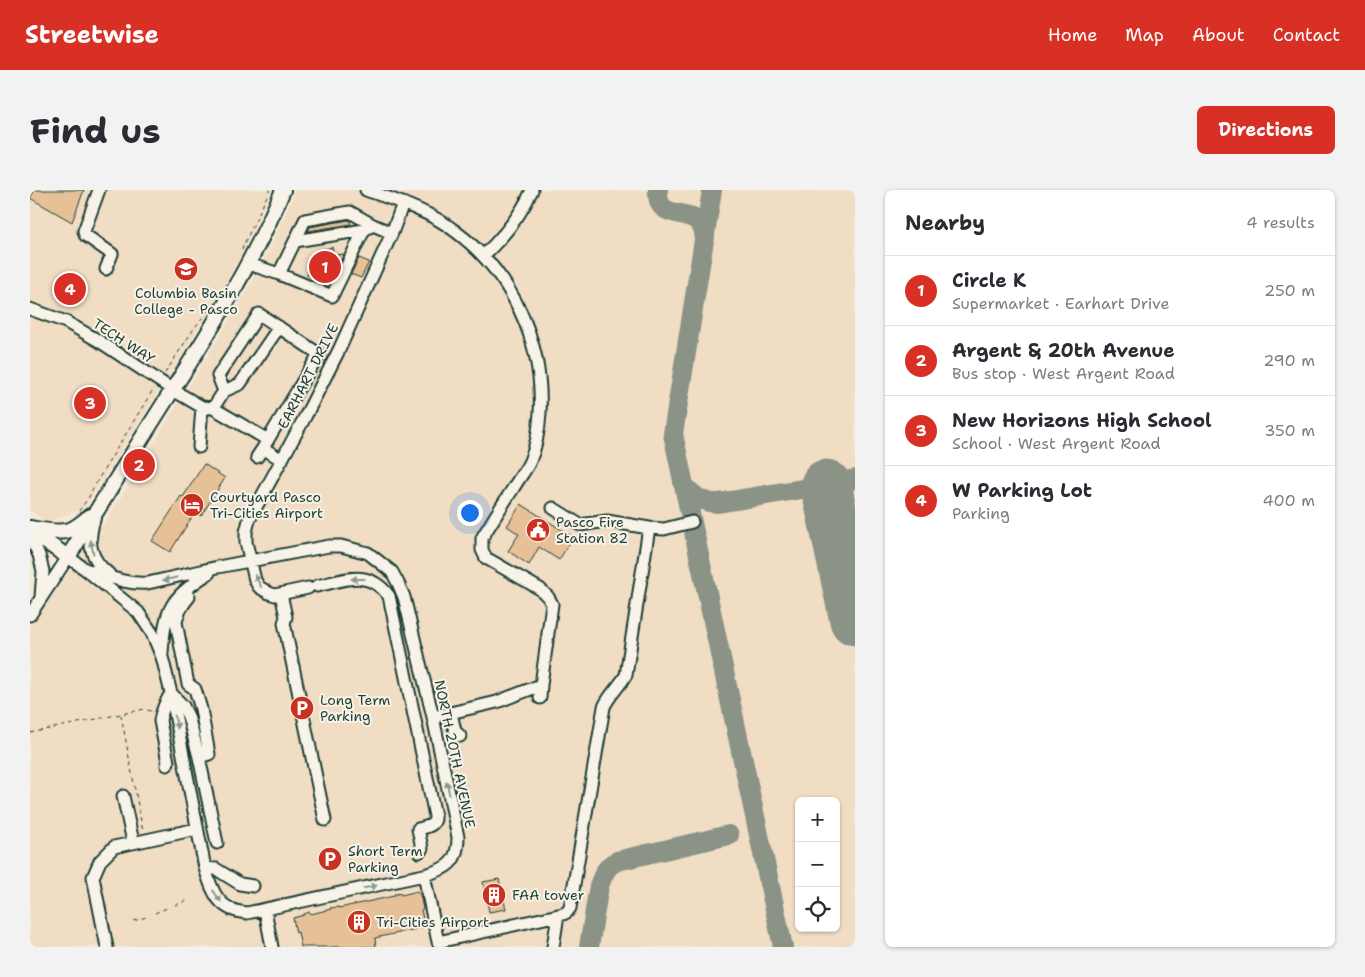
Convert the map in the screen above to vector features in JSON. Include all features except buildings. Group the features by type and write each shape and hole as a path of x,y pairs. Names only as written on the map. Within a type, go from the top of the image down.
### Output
{"main road":[{"path":"30,529 68,557 173,390 245,260 270,221 283,190"},
{"path":"30,529 66,531 75,527 96,511"}],"street":[{"path":"99,190 84,231 85,235 112,254 106,269"},
{"path":"366,190 404,203 455,231 483,256 502,279 524,317 535,354 540,382 537,439 530,462 482,538 482,550 486,558 540,589 552,604 540,685 540,698"},
{"path":"483,256 506,233 524,207 532,190"},
{"name":"EARHART DRIVE","path":"281,594 269,593 259,587 255,580 246,542 249,520 339,350 404,203"},
{"path":"279,274 305,220 350,212 368,227"},
{"path":"245,260 332,296 368,227"},
{"path":"295,241 368,227 392,233"},
{"name":"TECH WAY","path":"30,309 66,322 98,341 173,390 208,407 263,449 282,460"},
{"path":"224,391 218,376 258,314 319,354 263,449"},
{"path":"199,447 208,407 224,391 240,384 279,328"},
{"path":"553,508 580,525 607,521 664,530 692,522"},
{"path":"96,511 91,528 90,540 92,550 96,561 112,577"},
{"path":"424,875 438,942 567,912 572,903 604,707 626,675 649,528"},
{"path":"30,536 40,555 43,571 41,598"},
{"name":"NORTH 20TH AVENUE","path":"68,557 138,612 152,633 162,657 171,694 204,868 214,894 224,905 242,913 265,910 424,875 442,870 454,858 458,837 433,717 404,597 392,572 368,553 341,546 328,546 139,584 85,569"},
{"path":"30,615 68,557"},
{"path":"162,657 165,622 173,604 184,590 218,567"},
{"path":"325,820 284,623 286,617 281,594 353,578 362,578 378,584 383,588 390,600 436,820 430,826 418,829 422,848 419,852"},
{"path":"189,597 182,604 176,622 188,684 195,689 201,709 209,754 199,757"},
{"path":"433,717 496,702 540,685"},
{"path":"167,765 160,722 165,704 171,694 183,706 188,716 199,757 217,843"},
{"path":"124,796 133,842"},
{"path":"107,947 93,877 100,861 114,846 197,829"},
{"path":"204,868 216,869 240,884 253,886"},
{"path":"265,910 272,947"},
{"path":"553,947 558,915"}],"path":[{"path":"245,260 244,244 270,190"},
{"path":"76,514 89,497 158,381 212,304"},
{"path":"30,733 146,709 158,715"},
{"path":"120,714 143,835"},
{"path":"175,905 188,900"},
{"path":"154,913 167,908"},
{"path":"134,922 146,917"}],"shaded area":[{"path":"30,190 271,190 249,240 217,299 85,507 47,522 30,510"},
{"name":"Tri-Cities Airport","path":"296,190 855,190 855,947 30,947 30,627 108,518 241,301 268,253"}],"taxiway":[{"path":"658,190 659,201 664,208 670,212 687,215 695,219 701,226 705,237"},
{"path":"712,190 673,434 783,947"},
{"path":"683,484 698,498 707,502 718,503 855,479"},
{"path":"589,947 599,886 610,865 617,861 729,835"}],"runway":[{"path":"826,485 855,620"}],"place":[{"name":"Circle K","path":"325,267"},
{"name":"Columbia Basin College - Pasco","path":"186,269"},
{"name":"W Parking Lot","path":"70,289"},
{"name":"New Horizons High School","path":"90,403"},
{"name":"Argent & 20th Avenue","path":"139,465"},
{"name":"Courtyard Pasco Tri-Cities Airport","path":"192,505"},
{"name":"Pasco Fire Station 82","path":"538,530"},
{"name":"Long Term Parking","path":"302,708"},
{"name":"Short Term Parking","path":"330,859"},
{"name":"FAA tower","path":"494,895"},
{"name":"Tri-Cities Airport","path":"359,922"}]}
